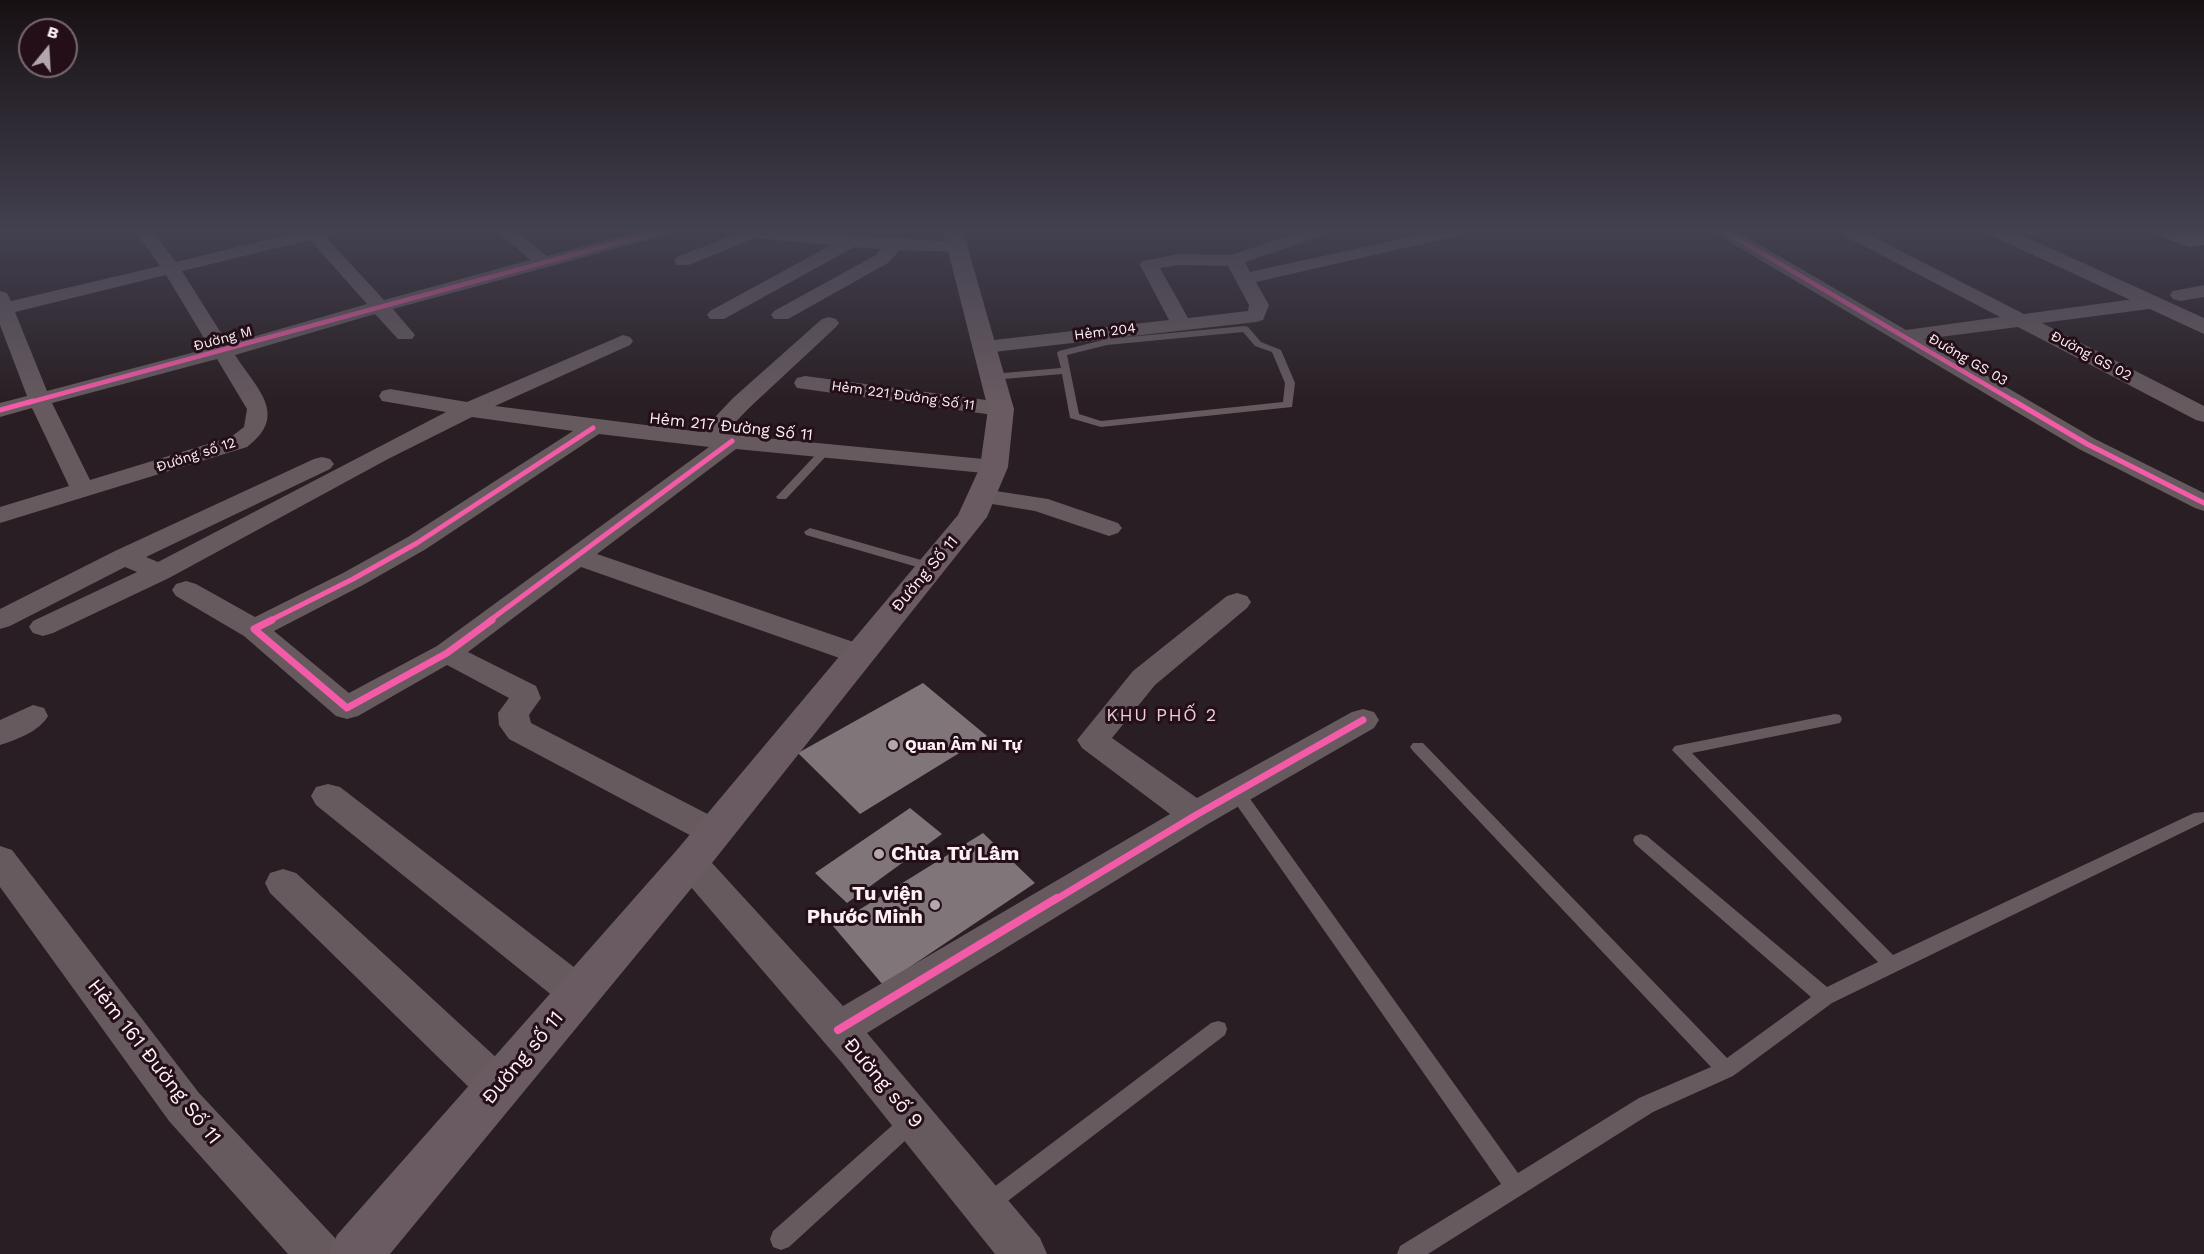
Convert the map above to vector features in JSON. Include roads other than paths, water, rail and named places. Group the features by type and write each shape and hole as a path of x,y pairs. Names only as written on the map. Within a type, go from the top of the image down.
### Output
{"main road":[{"name":"Đường Số 11","path":"701,847 972,517 983,496 994,467 1001,409 970,290"},
{"path":"2148,290 2175,300"},
{"path":"2153,290 2175,300 2204,327"},
{"name":"Đường số 11","path":"356,1254 701,847"}],"street":[{"path":"73,290 2,305 39,399 84,490"},
{"name":"Đường số 12","path":"0,515 239,442 254,432 260,422 258,410 184,290"},
{"path":"364,290 405,335"},
{"name":"Đường M","path":"0,410 221,352 433,290"},
{"path":"717,315 764,290"},
{"path":"780,315 826,290"},
{"path":"1162,290 1181,324"},
{"name":"Hẻm 204","path":"985,347 1256,316 1259,305 1251,290"},
{"name":"Đường GS 03","path":"1824,290 2108,456 2204,503"},
{"name":"Đường GS 02","path":"1963,290 2204,415"},
{"path":"1904,336 2175,300"},
{"path":"186,590 254,629 347,708 447,653 579,557 720,440 741,403 829,323"},
{"path":"43,627 159,572 380,454 466,411 623,341"},
{"name":"Hẻm 221 Đường Số 11","path":"805,383 1001,409"},
{"name":"Hẻm 217 Đường Số 11","path":"390,396 466,411 593,428 994,467"},
{"path":"0,620 124,557 368,442 437,405"},
{"path":"254,629 353,579 417,543 593,428"},
{"path":"983,496 1039,504 1109,528"},
{"path":"124,557 159,572"},
{"path":"579,557 858,654"},
{"path":"1196,815 1094,740 1144,678 1238,602"},
{"path":"447,653 525,693 526,698 513,713 515,724 520,730 701,847"},
{"path":"0,734 33,716"},
{"path":"838,1030 1196,815 1363,720"},
{"path":"328,796 578,993"},
{"name":"Đường số 9","path":"701,847 838,1030 1024,1254"},
{"name":"Hẻm 161 Đường Số 11","path":"0,860 184,1107 319,1254"},
{"path":"283,883 498,1087"}],"lane":[{"path":"1245,329 1258,344 1276,350 1290,383 1288,405 1101,424 1074,416 1067,371 1062,353 1107,342 1245,329"},
{"path":"993,377 1067,371"},
{"path":"782,497 826,450"},
{"path":"810,532 931,567"},
{"path":"1835,719 1680,750 1891,964"},
{"path":"1418,747 1726,1070"},
{"path":"1237,793 1515,1187"},
{"path":"1408,1254 1646,1105 1726,1070 1825,997 2200,817"},
{"path":"1641,840 1825,997"},
{"path":"985,1206 1218,1029"},
{"path":"781,1239 914,1120"}],"place":[{"name":"Quan Âm Ni Tự","path":"893,745"},
{"name":"Chùa Từ Lâm","path":"879,854"},
{"name":"Tu viện Phước Minh","path":"935,905"}],"district":[{"name":"KHU PHỐ 2","path":"1162,716"}]}
